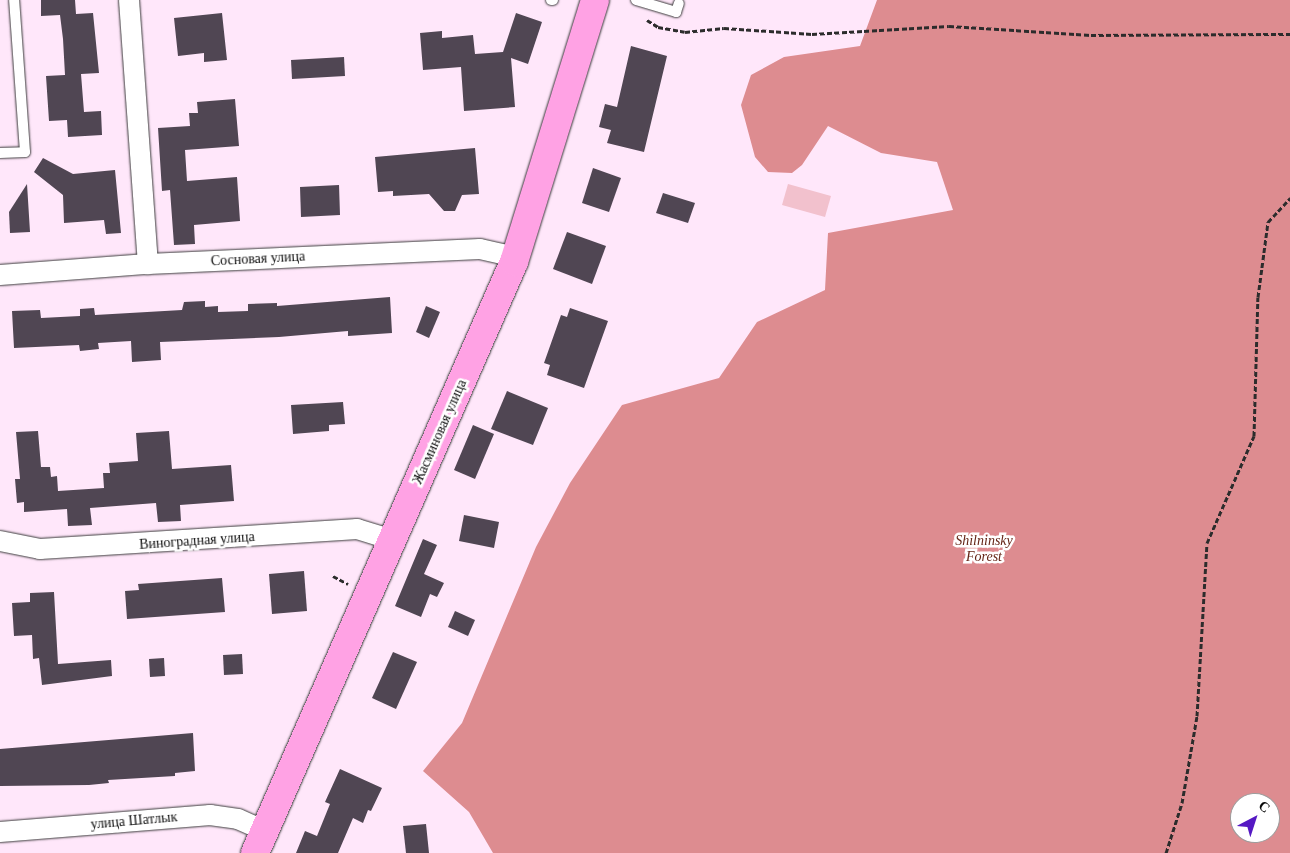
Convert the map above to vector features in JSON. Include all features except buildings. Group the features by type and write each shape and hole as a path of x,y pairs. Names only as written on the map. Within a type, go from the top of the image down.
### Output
{"street":[{"path":"129,0 148,264"},
{"name":"Жасминовая улица","path":"260,842 516,257 595,0"},
{"name":"Сосновая улица","path":"0,274 148,264 480,249 516,257"},
{"name":"Виноградная улица","path":"0,541 40,549 357,529 392,540"},
{"name":"улица Шатлык","path":"0,832 210,815 238,819 260,842"}],"lane":[{"path":"0,153 25,152 14,0"},
{"path":"636,0 676,12 678,3"}],"path":[{"path":"642,16 658,28 685,32 724,28 812,34 949,26 1091,35 1290,34"},
{"path":"1166,853 1182,803 1197,716 1203,662 1204,572 1207,543 1254,436 1258,297 1268,222 1290,198"}],"green space":[{"name":"Shilninsky Forest","path":"877,0 1290,0 1290,853 493,853 469,812 423,771 462,723 536,547 570,483 622,405 719,378 757,322 825,290 828,233 953,210 937,162 881,153 828,126 802,165 792,173 768,172 755,157 741,105 751,75 784,57 860,46"}],"shaded area":[{"path":"788,184 831,196 825,217 782,205"}]}
